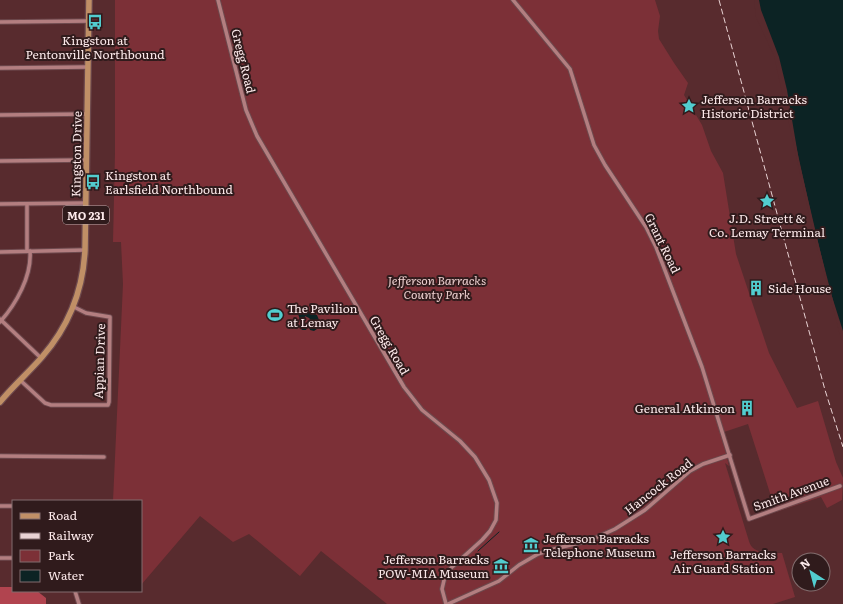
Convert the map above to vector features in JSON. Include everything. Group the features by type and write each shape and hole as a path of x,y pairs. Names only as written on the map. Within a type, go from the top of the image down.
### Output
{"main road":[{"name":"Kingston Drive","path":"0,402 41,358 61,332 74,307 82,277 85,250 89,0"}],"street":[{"name":"Gregg Road","path":"218,0 246,110 257,136 404,387 422,410 469,450 482,467 493,490 497,508 494,524 486,536 451,568 445,576 442,589 447,604"},
{"name":"Grant Road","path":"513,0 570,69 597,151 654,241 696,348 749,519"},
{"path":"0,22 89,20"},
{"path":"0,68 88,67"},
{"path":"0,115 87,114"},
{"path":"0,161 87,160"},
{"path":"0,204 86,203"},
{"path":"27,204 29,251 31,256 27,274 19,296 1,320 41,358"},
{"path":"0,252 85,250"},
{"name":"Appian Drive","path":"20,380 45,403 51,405 108,405 110,317 86,313 74,307"},
{"name":"Hancock Road","path":"447,604 499,581 519,565 538,554 591,540 619,527 645,510 690,472 703,464 730,455"},
{"path":"0,456 104,457"},
{"name":"Smith Avenue","path":"749,519 840,486"},
{"path":"0,506 12,506"},
{"path":"0,558 12,558"},
{"path":"75,592 79,604"}],"green space":[{"name":"Jefferson Barracks County Park","path":"115,0 655,0 660,16 658,31 659,39 688,83 684,95 702,125 711,151 723,173 736,254 769,353 797,408 818,401 836,462 843,478 842,500 827,508 821,497 776,512 748,424 721,433 729,466 725,463 750,544 758,551 782,553 791,583 791,592 794,592 795,597 773,604 387,604 321,551 300,576 249,534 233,542 200,516 142,584 142,500 113,500 123,284 121,242 113,242 115,153"}],"shaded area":[{"path":"0,587 12,587 12,592 38,592 46,598 46,604 0,604"}],"water":[{"path":"756,0 843,0 843,339 814,227 776,55"},
{"path":"300,308 304,309 306,312 317,315 319,320 317,329 314,331 310,330 309,327 312,324 312,321 305,316 304,322 307,328 306,330 302,330 300,327 301,322 298,314"}],"pier":[{"path":"754,0 759,0 761,10 779,57 787,90 799,161 828,284 843,331 843,341 841,339 812,228 774,56 756,17"}],"waterway":[{"path":"478,551 499,532"}],"railway":[{"path":"719,0 825,390 843,447"}],"place":[{"name":"Kingston at Pentonville Northbound","path":"95,22"},
{"name":"Jefferson Barracks Historic District","path":"689,106"},
{"name":"Kingston at Earlsfield Northbound","path":"93,182"},
{"name":"J.D. Streett & Co. Lemay Terminal","path":"767,201"},
{"name":"Side House","path":"756,288"},
{"name":"The Pavilion at Lemay","path":"275,315"},
{"name":"General Atkinson","path":"747,408"},
{"name":"Jefferson Barracks Air Guard Station","path":"723,537"},
{"name":"Jefferson Barracks Telephone Museum","path":"531,545"},
{"name":"Jefferson Barracks POW-MIA Museum","path":"501,566"}]}
